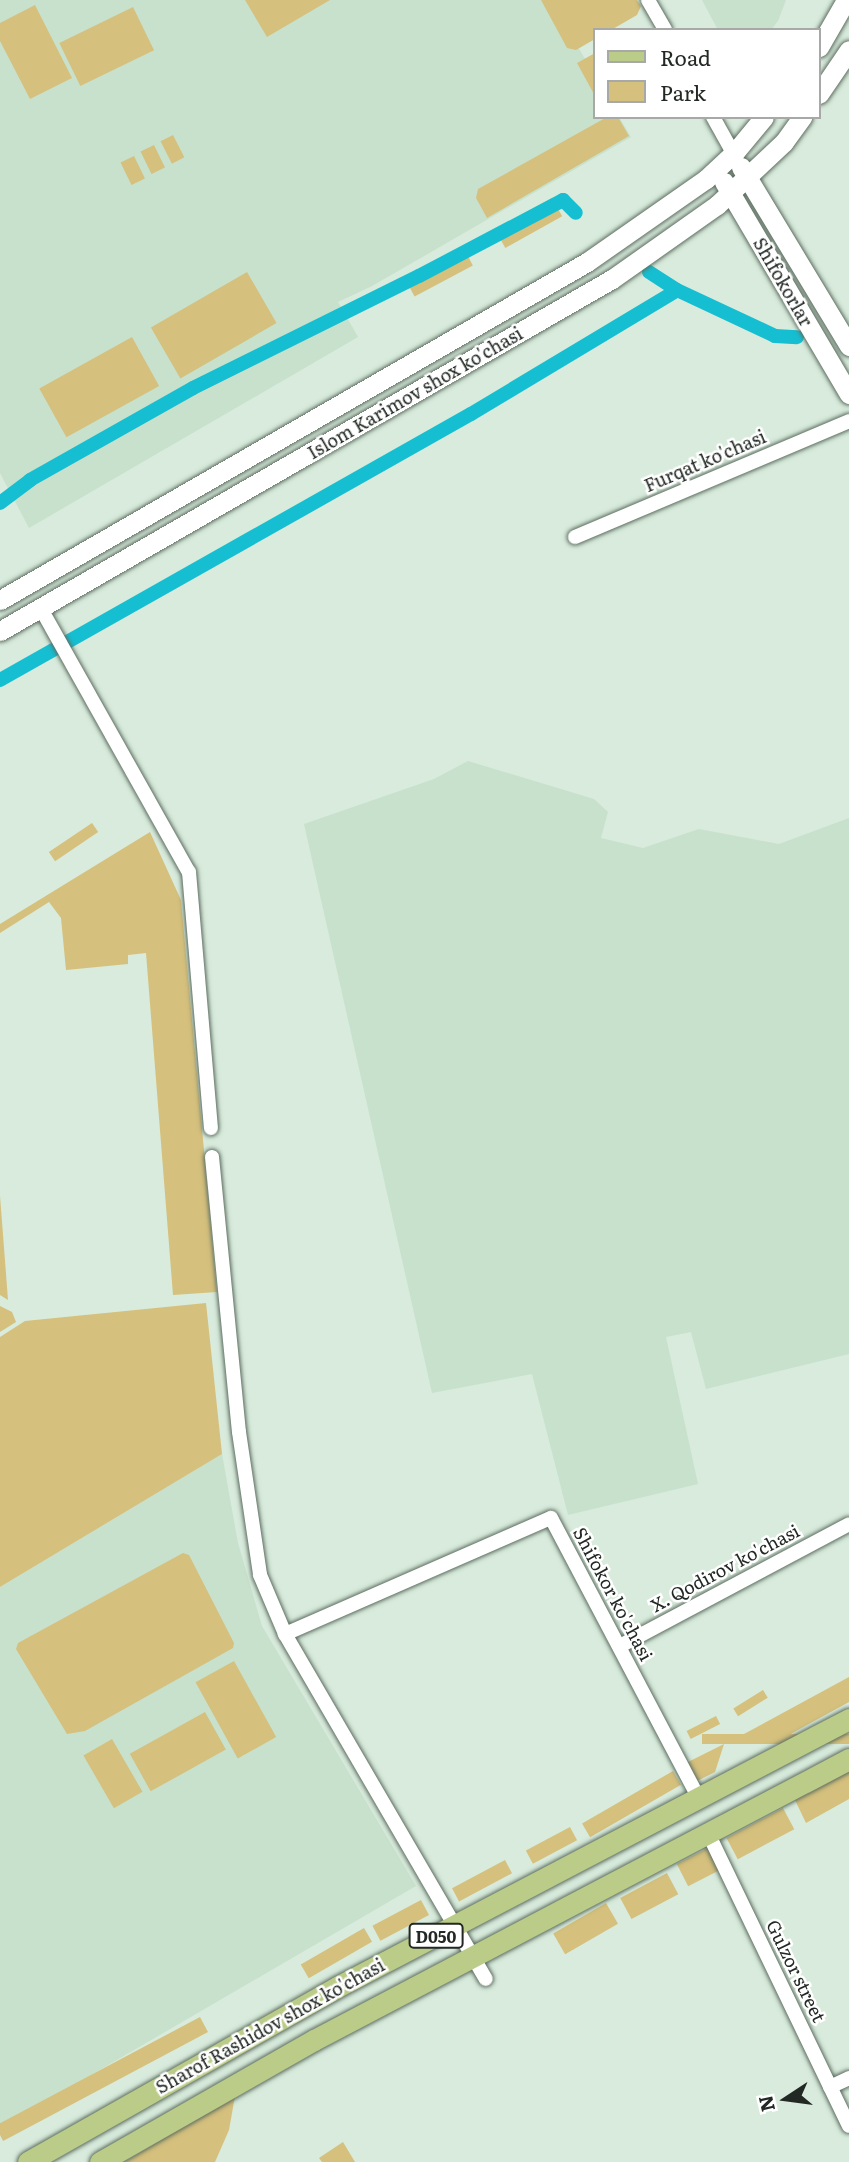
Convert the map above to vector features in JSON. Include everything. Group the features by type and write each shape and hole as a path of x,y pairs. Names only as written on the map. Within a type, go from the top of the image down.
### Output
{"main road":[{"path":"821,44 846,0"},
{"path":"821,92 843,75 849,50"},
{"name":"Islom Karimov shox ko'chasi","path":"0,600 587,262 673,205 716,170 762,119"},
{"name":"Islom Karimov shox ko'chasi","path":"0,631 565,308 677,234 731,192 783,142 800,119"},
{"name":"Shifokorlar","path":"733,153 746,179 849,346"},
{"name":"Shifokorlar","path":"716,170 849,394"},
{"name":"Sharof Rashidov shox ko'chasi","path":"28,2162 337,1987 849,1719"},
{"name":"Sharof Rashidov shox ko'chasi","path":"100,2162 249,2075 849,1759"},
{"path":"612,1843 599,1855 596,1870 603,1878 621,1879"}],"street":[{"path":"648,0 664,28"},
{"path":"714,119 733,153"},
{"name":"Furqat ko'chasi","path":"575,537 849,421"},
{"path":"40,607 189,872 211,1128"},
{"path":"212,1157 239,1432 260,1575 285,1634 457,1925 486,1979"},
{"name":"Shifokor ko'chasi","path":"285,1634 551,1518 698,1797"},
{"name":"X. Qodirov ko'chasi","path":"620,1646 849,1524"},
{"name":"Gulzor street","path":"708,1833 849,2126"},
{"path":"830,2087 849,2078"}],"shaded area":[{"path":"0,0 552,0 594,75 594,119 620,119 631,137 372,286 338,302 358,337 29,528 0,473"},
{"path":"702,0 786,0 773,28 717,28"},
{"path":"468,761 594,799 608,812 601,838 643,848 699,829 779,844 849,818 849,1354 706,1389 691,1332 666,1337 698,1484 568,1515 532,1374 432,1393 304,824 434,779"},
{"path":"222,1454 238,1543 262,1626 416,1886 0,2128 0,1587"}],"green space":[{"path":"245,0 330,0 267,37"},
{"path":"541,0 637,0 641,6 637,15 614,28 594,28 594,40 576,50 567,48"},
{"path":"35,5 72,78 30,99 0,41 0,23"},
{"path":"133,7 154,50 80,86 59,43"},
{"path":"594,54 594,94 577,63"},
{"path":"603,119 619,119 629,136 487,218 476,198 478,189"},
{"path":"173,135 184,157 172,164 161,141"},
{"path":"154,145 165,167 151,174 141,152"},
{"path":"134,156 145,178 131,185 121,163"},
{"path":"552,198 562,216 505,248 495,230"},
{"path":"463,247 473,266 415,297 405,278"},
{"path":"247,272 276,323 180,379 151,328"},
{"path":"132,337 159,386 66,437 39,388"},
{"path":"92,823 98,832 55,861 49,852"},
{"path":"150,832 181,900 217,1292 173,1295 146,953 128,955 128,964 66,970 61,918 49,902 0,933 0,924"},
{"path":"0,1196 8,1300 0,1295"},
{"path":"206,1303 222,1454 0,1587 0,1337 25,1321"},
{"path":"0,1306 12,1312 16,1322 0,1332"},
{"path":"183,1553 189,1555 234,1643 233,1648 85,1731 67,1734 16,1649 18,1643"},
{"path":"234,1661 276,1737 238,1758 196,1682"},
{"path":"849,1677 849,1702 776,1742 744,1734"},
{"path":"763,1690 768,1698 738,1716 733,1709"},
{"path":"205,1712 226,1750 151,1791 130,1754"},
{"path":"716,1716 720,1724 691,1739 687,1731"},
{"path":"702,1734 849,1734 849,1744 702,1744"},
{"path":"112,1739 142,1792 114,1808 83,1756"},
{"path":"724,1744 715,1772 697,1781 688,1762"},
{"path":"673,1771 681,1785 590,1837 582,1823"},
{"path":"849,1771 849,1799 806,1823 795,1800"},
{"path":"783,1808 794,1829 738,1859 726,1838"},
{"path":"570,1827 577,1840 533,1864 526,1850"},
{"path":"708,1848 719,1870 688,1886 677,1864"},
{"path":"505,1860 512,1873 459,1901 452,1888"},
{"path":"667,1873 678,1894 631,1919 620,1898"},
{"path":"421,1900 429,1915 380,1941 372,1926"},
{"path":"606,1903 618,1924 565,1954 553,1933"},
{"path":"364,1928 372,1942 309,1978 301,1964"},
{"path":"200,2017 208,2032 3,2141 0,2123"},
{"path":"235,2096 229,2130 215,2162 124,2162"},
{"path":"343,2142 355,2162 322,2162 319,2158"}],"waterway":[{"path":"0,503 30,480 193,388 419,276 563,200 576,213"},
{"path":"649,272 677,290 775,336 797,337"},
{"path":"0,680 471,414 677,290"}]}
